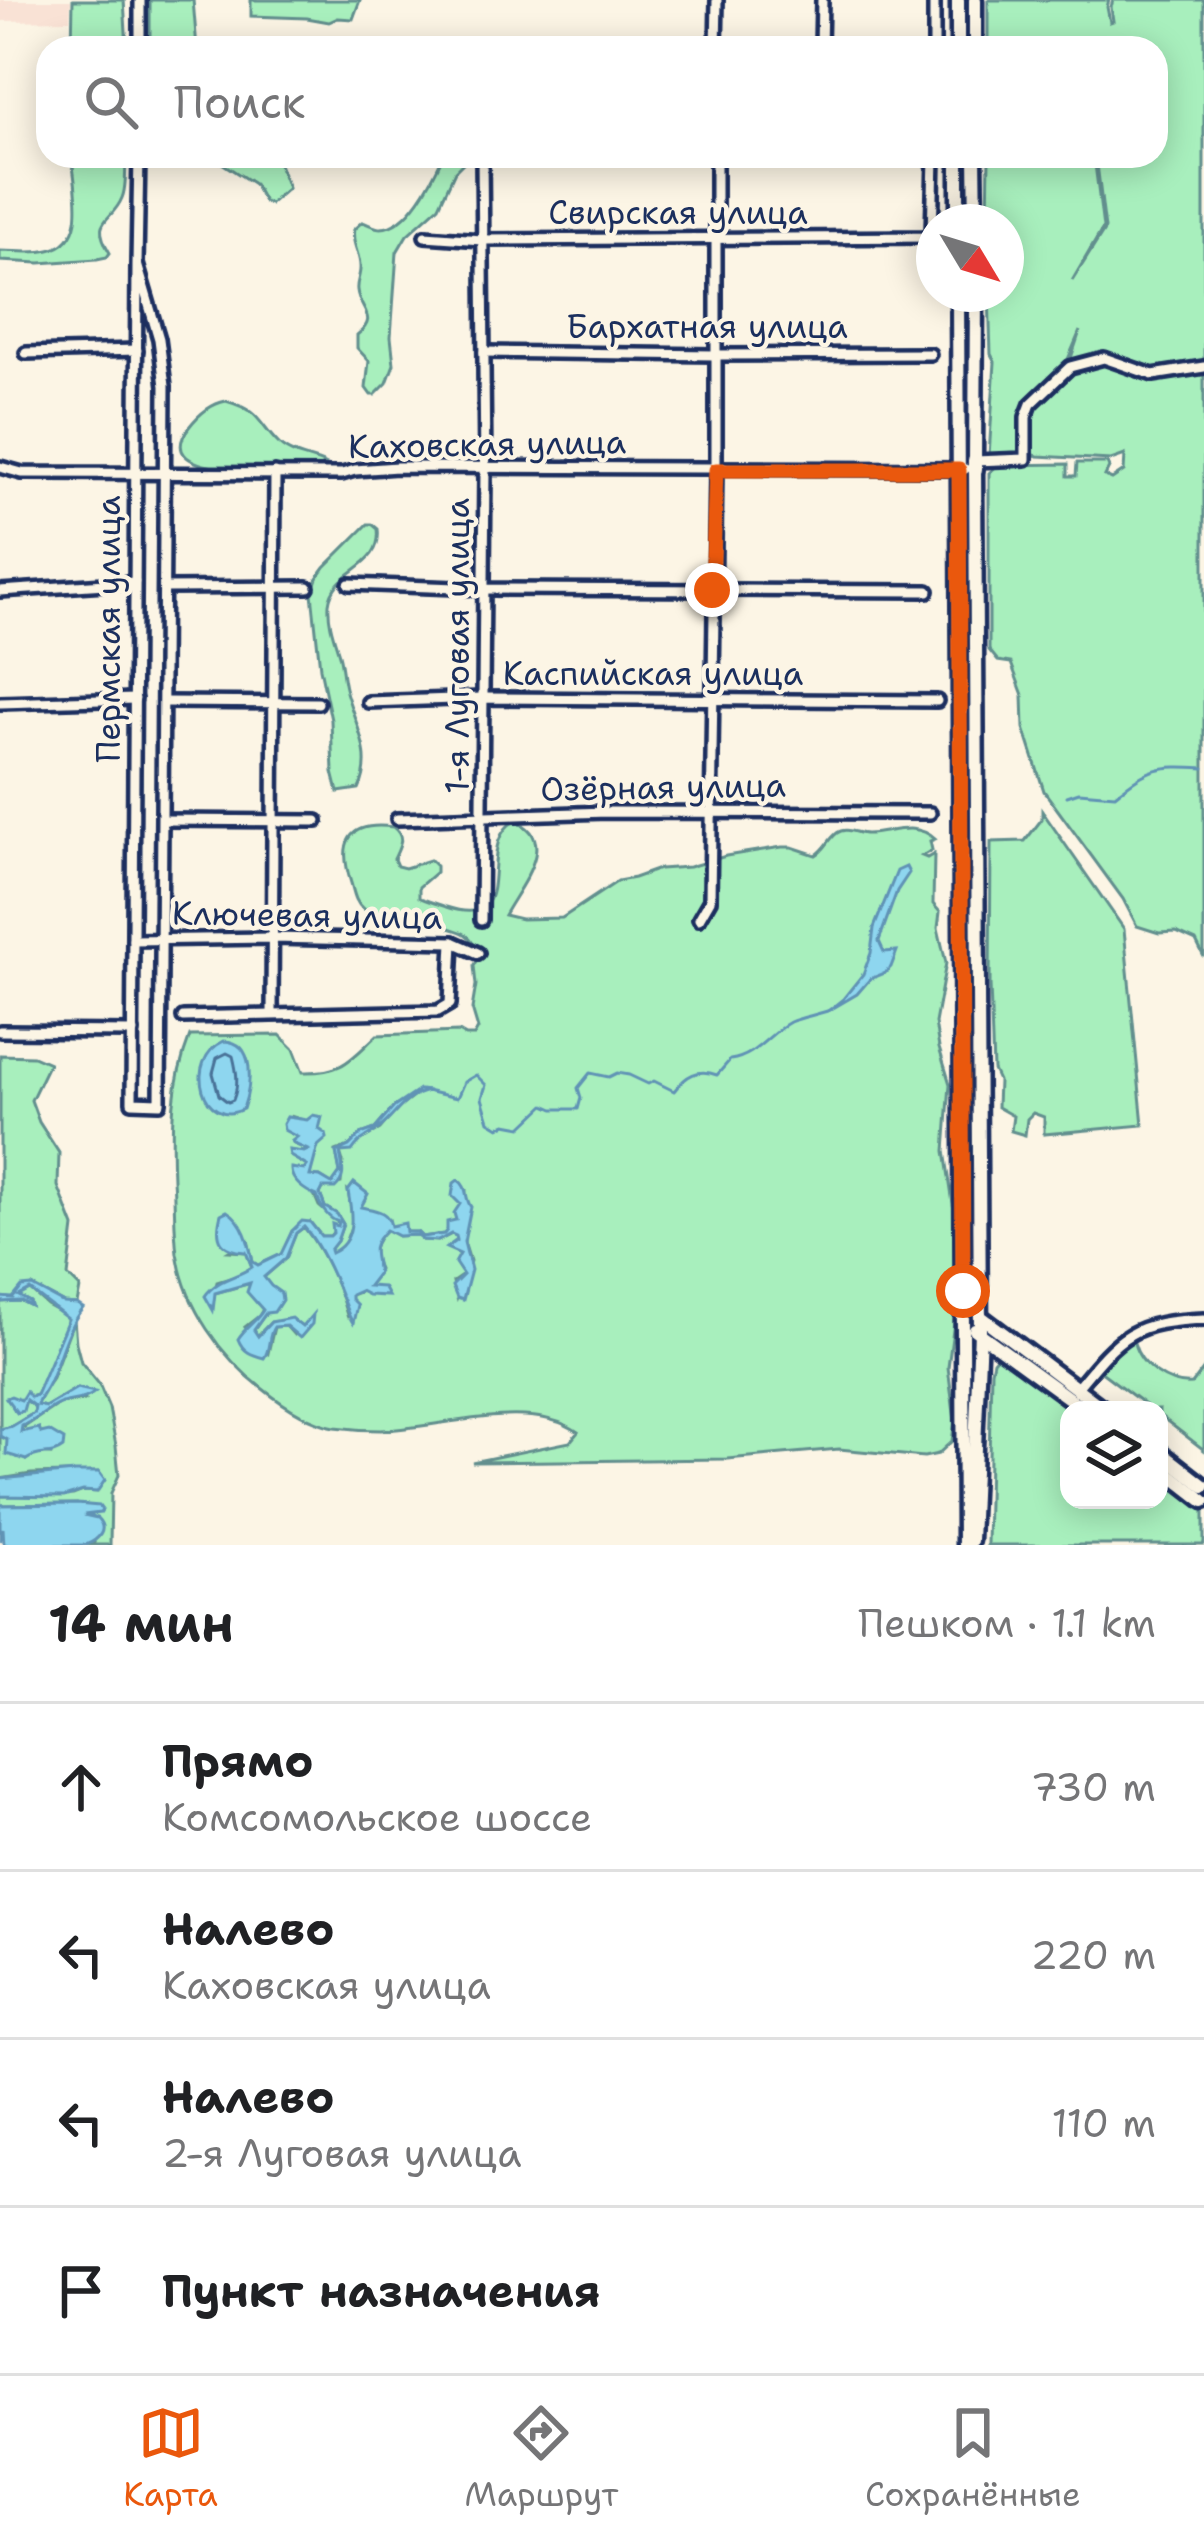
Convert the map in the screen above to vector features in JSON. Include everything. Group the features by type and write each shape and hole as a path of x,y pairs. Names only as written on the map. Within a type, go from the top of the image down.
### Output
{"main road":[{"path":"958,0 958,36"},
{"path":"975,0 975,36"},
{"path":"958,168 958,204"},
{"path":"975,168 976,204"},
{"path":"959,312 977,782 980,1332 969,1478"},
{"path":"968,1545 960,782 966,467 975,312"},
{"path":"963,1324 980,1316"},
{"path":"980,1316 1079,1401"},
{"path":"963,1324 1089,1401"},
{"path":"1168,1458 1204,1486"},
{"path":"1168,1473 1204,1501"}],"street":[{"path":"140,0 140,36"},
{"path":"716,0 716,36"},
{"path":"821,0 821,36"},
{"path":"934,0 934,36"},
{"name":"Пермская улица","path":"139,168 132,1102 160,1102 162,940"},
{"name":"1-я Луговая улица","path":"481,920 482,168"},
{"path":"699,920 710,900 716,168"},
{"path":"933,204 934,168"},
{"name":"Свирская улица","path":"425,236 482,240 916,237"},
{"path":"137,264 159,340 165,386 162,940"},
{"path":"26,353 136,350"},
{"name":"Бархатная улица","path":"484,352 930,354"},
{"name":"Каховская улица","path":"0,467 22,473 342,474 398,467 934,470 1026,459 1030,404 1070,368 1104,358 1154,375 1204,368"},
{"path":"272,1014 274,473"},
{"path":"0,591 135,582"},
{"path":"349,584 928,591"},
{"path":"165,588 308,587"},
{"name":"Каспийская улица","path":"368,702 482,698 933,701"},
{"path":"0,703 134,699"},
{"path":"165,702 318,703"},
{"name":"Озёрная улица","path":"397,819 930,813"},
{"path":"164,820 317,821"},
{"name":"Ключевая улица","path":"133,940 453,942 478,953"},
{"path":"183,1017 446,1009 453,942"},
{"path":"0,1031 133,1032"},
{"path":"1073,1393 1123,1337 1151,1323 1204,1318"}],"shaded area":[{"path":"0,0 71,0 70,20 0,21"}],"green space":[{"path":"73,0 124,0 126,36 72,36"},
{"path":"150,0 193,0 196,36 150,36"},
{"path":"251,0 360,0 353,19 329,22 251,16"},
{"path":"988,0 1109,0 1110,22 1113,0 1204,0 1204,957 1196,941 1176,932 1137,926 1123,899 1044,791 1024,728 1023,695 1011,663 998,661 989,650 989,473 998,465 1068,464 1068,476 1076,476 1077,463 1107,463 1105,476 1112,479 1124,471 1125,455 1111,460 1027,453 1032,404 1086,365 1114,364 1153,373 1102,356 1068,367 1080,331 1063,371 1029,403 1022,455 989,456 995,362 990,312 1024,312 1024,204 988,204 989,168 1096,168 1103,228 1072,281 1105,229 1097,168 1168,168 1168,36 988,36"},
{"path":"73,168 126,168 124,194 102,227 110,253 107,257 0,261 0,251 31,252 62,245 75,224"},
{"path":"229,168 280,168 288,188 270,204 254,184"},
{"path":"437,168 458,168 439,206 407,235 397,252 391,337 394,364 387,383 371,395 366,388 369,361 357,348 357,335 368,318 357,290 360,264 354,229 362,222 392,226 411,211"},
{"path":"226,401 252,413 284,448 325,464 228,469 188,458 181,445 189,427 205,410"},
{"path":"368,524 378,529 373,553 339,583 329,604 365,763 359,789 338,792 312,593 325,567"},
{"path":"1042,811 1124,929 1143,1125 1044,1134 1044,1117 1033,1113 1025,1135 1011,1131 1013,1116 997,1107 990,984 991,842 1025,841 1042,819"},
{"path":"515,821 535,839 532,864 504,915 521,919 562,918 618,881 659,869 782,847 816,855 844,830 866,834 911,829 935,839 930,841 932,850 922,856 934,854 933,904 940,912 938,928 946,963 935,1023 950,1084 945,1151 962,1263 948,1367 955,1421 952,1441 938,1454 924,1457 839,1449 727,1459 472,1462 570,1442 578,1432 558,1422 509,1416 381,1430 325,1425 263,1389 207,1329 181,1273 175,1235 174,1106 190,1036 280,1035 294,1049 303,1072 317,1072 352,1058 377,1035 459,1032 474,1036 478,1029 472,1009 474,966 479,958 472,941 450,928 363,909 347,869 346,846 365,828 393,827 401,838 394,859 397,866 430,860 436,866 436,872 419,887 419,897 470,911 484,907 491,897 503,832","holes":["422,1090 380,1129 340,1152 341,1183 323,1188 320,1194 325,1207 343,1224 330,1254 344,1246 353,1221 348,1191 360,1207 389,1219 390,1226 422,1237 444,1234 456,1220 466,1189 464,1242 470,1261 457,1298 453,1282 463,1275 457,1236 422,1240 386,1229 374,1248 378,1269 370,1288 351,1295 348,1318 330,1270 304,1227 296,1233 286,1258 264,1277 270,1286 266,1313 254,1330 257,1336 271,1322 302,1327 294,1335 286,1326 274,1327 268,1353 245,1327 263,1309 251,1283 215,1293 213,1298 217,1282 252,1267 246,1252 229,1251 248,1240 258,1265 282,1254 292,1231 310,1222 321,1236 330,1236 340,1224 319,1206 304,1170 307,1166 291,1156 309,1150 294,1144 297,1138 316,1134 290,1116 321,1132 309,1177 333,1185 340,1173 336,1151 375,1129 394,1107"]},
{"path":"0,1055 33,1056 49,1063 31,1100 59,1153 58,1186 74,1227 68,1276 80,1288 77,1304 64,1303 32,1286 12,1299 0,1297"},
{"path":"26,1290 67,1316 66,1325 57,1357 41,1387 36,1395 18,1400 14,1411 26,1400 35,1407 34,1413 0,1429 0,1302 21,1301 31,1306 18,1296"},
{"path":"74,1319 81,1362 99,1384 109,1408 116,1446 119,1475 111,1493 110,1545 86,1545 94,1542 82,1515 87,1514 77,1504 0,1505 0,1496 97,1492 99,1472 0,1479 0,1436 26,1460 36,1453 50,1454 39,1428 20,1430 60,1403 85,1400 77,1388 45,1407 37,1405"},
{"path":"1124,1342 1134,1343 1149,1367 1174,1382 1192,1384 1204,1368 1204,1450 1168,1422 1168,1401 1140,1401 1100,1371"},
{"path":"999,1354 1061,1401 1060,1509 1168,1509 1168,1482 1204,1509 1204,1545 987,1545 993,1361"}],"water":[{"path":"906,867 909,873 897,891 879,941 884,952 897,951 891,967 828,1011 863,974 874,928 897,871"},
{"path":"224,1041 242,1049 249,1067 243,1109 229,1113 208,1102 201,1076 211,1050"},
{"path":"419,1090 429,1091 408,1100 352,1151 340,1152 341,1180 320,1194 325,1207 343,1224 330,1250 339,1248 349,1234 348,1191 354,1183 368,1194 361,1207 384,1214 391,1226 405,1223 406,1232 422,1237 444,1234 447,1222 456,1220 454,1213 460,1204 452,1196 458,1180 471,1207 464,1242 471,1270 463,1300 452,1286 463,1275 455,1263 460,1254 446,1248 456,1236 422,1240 386,1230 375,1245 378,1273 368,1286 383,1287 388,1296 360,1291 351,1295 357,1305 353,1323 325,1260 304,1227 296,1233 286,1258 264,1277 282,1300 254,1330 258,1336 271,1322 291,1318 302,1327 313,1314 312,1324 300,1338 286,1326 274,1327 264,1358 248,1352 238,1339 263,1310 247,1292 250,1283 215,1293 213,1310 205,1296 220,1282 252,1267 246,1252 222,1242 218,1231 221,1214 227,1211 238,1221 258,1265 281,1254 302,1221 310,1222 321,1236 330,1236 332,1224 339,1222 328,1216 317,1196 299,1185 291,1173 291,1168 307,1166 290,1156 289,1150 308,1150 294,1144 297,1137 284,1130 287,1117 322,1117 319,1129 327,1138 318,1146 310,1176 332,1184 340,1173 336,1152 375,1129 394,1107"},
{"path":"32,1286 83,1308 37,1405 45,1407 77,1388 95,1392 57,1405 22,1426 21,1432 39,1428 41,1433 49,1431 64,1440 58,1451 26,1460 6,1454 7,1440 0,1436 0,1429 34,1413 35,1407 26,1400 23,1411 17,1413 6,1398 21,1400 26,1392 36,1395 68,1319 30,1290 19,1296 31,1306 21,1301 0,1302 0,1297 13,1298 22,1287"},
{"path":"99,1472 105,1480 97,1492 64,1497 0,1496 0,1479"},
{"path":"77,1504 102,1510 84,1515 97,1518 102,1527 86,1545 4,1545 3,1528 0,1541 0,1505"}],"waterway":[{"path":"1067,796 1079,792 1115,795 1156,770 1204,768"},
{"path":"426,1091 457,1098 464,1082 476,1075 486,1085 482,1098 489,1121 499,1127 522,1127 545,1105 578,1109 578,1088 590,1073 629,1075 674,1091 693,1074 717,1075 730,1060 748,1054 790,1022 830,1010"}],"route":[{"path":"712,590 716,470 959,470 963,1291"}]}
